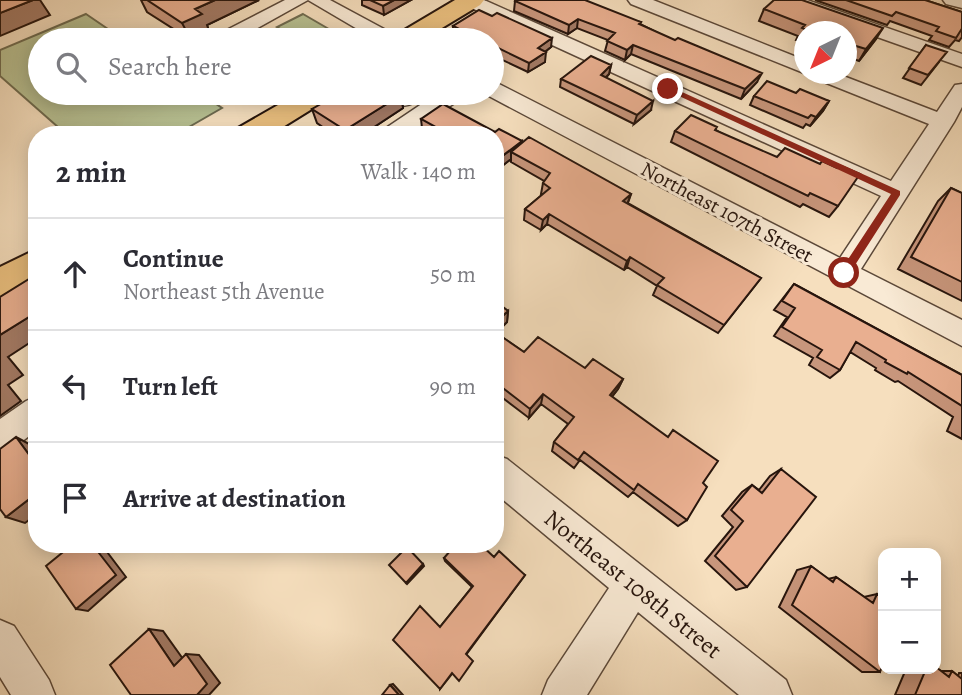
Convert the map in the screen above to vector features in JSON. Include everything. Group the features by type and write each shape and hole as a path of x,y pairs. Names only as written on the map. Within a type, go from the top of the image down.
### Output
{"main road":[{"path":"425,28 472,0"},
{"path":"263,126 298,105"},
{"path":"0,284 28,267"}],"street":[{"path":"245,28 299,0"},
{"path":"472,0 896,193"},
{"path":"637,0 794,63"},
{"path":"790,0 962,61"},
{"path":"324,2 369,28"},
{"path":"846,84 943,122"},
{"path":"844,273 962,90"},
{"name":"Northeast 107th Street","path":"504,95 962,334"},
{"path":"404,126 434,105"},
{"path":"0,438 28,418"},
{"name":"Northeast 108th Street","path":"504,478 771,695"},
{"path":"564,695 633,585"},
{"path":"0,640 34,695"}],"green space":[{"path":"86,14 106,28 53,28"},
{"path":"303,14 327,28 279,28"},
{"path":"28,38 28,101 0,76 0,50"},
{"path":"33,105 218,105 222,108 191,126 57,126"}],"building":[{"path":"0,0 33,0 0,13"},
{"path":"147,0 215,0 195,9 202,14 182,23"},
{"path":"370,0 394,0 383,6"},
{"path":"516,0 585,0 641,22 639,24 675,40 678,38 762,73 745,89 633,45 627,50 607,41 615,33 578,19 569,25"},
{"path":"774,0 802,0 883,28 866,49 857,46 857,21 795,21 764,9"},
{"path":"846,0 925,0 962,12 962,31 956,38 936,31 939,27 896,12 892,16"},
{"path":"479,10 492,16 497,13 552,38 538,48 546,52 529,63 504,51 504,28 453,26"},
{"path":"926,45 947,52 928,75 909,68"},
{"path":"591,56 611,65 601,75 653,101 637,115 561,79"},
{"path":"767,81 796,93 800,89 829,101 816,117 811,115 808,118 754,96"},
{"path":"319,105 385,105 351,126 339,126 312,109"},
{"path":"445,105 484,126 434,126 421,119"},
{"path":"691,115 717,127 715,130 777,157 785,148 820,164 822,161 837,168 839,165 860,174 838,206 810,193 808,196 675,131"},
{"path":"504,132 522,141 504,155"},
{"path":"529,137 631,194 623,201 761,278 724,325 657,285 664,278 630,257 627,261 549,214 543,220 525,209 550,188 543,183 550,173 511,152"},
{"path":"951,188 962,193 962,282 911,257"},
{"path":"28,280 28,318 0,335 0,297"},
{"path":"794,284 962,375 962,406 908,372 907,374 885,362 886,360 856,342 840,370 817,357 822,350 782,327 795,308 782,301"},
{"path":"538,337 585,368 593,359 623,379 610,395 668,437 673,430 718,461 703,483 707,487 687,520 638,484 634,490 584,452 578,460 554,442 574,417 543,394 530,409 504,389 504,338 524,352"},
{"path":"16,437 28,453 28,500 6,517 0,509 0,449"},
{"path":"781,469 816,497 747,587 715,556 743,521 731,510 752,485 762,493"},
{"path":"62,553 99,553 116,575 76,609 46,566"},
{"path":"401,553 413,553 423,564 406,583 389,565"},
{"path":"448,553 490,553 494,557 501,553 525,575 466,654 473,661 459,681 452,673 440,689 393,640 420,606 440,627 473,586 444,558"},
{"path":"811,566 833,582 836,577 873,603 878,595 878,670 792,605"},
{"path":"149,629 174,666 186,654 207,684 197,695 131,695 110,665"},
{"path":"941,671 949,677 952,671 962,679 962,695 915,695 924,674 941,674"},
{"path":"390,685 399,695 382,695"}],"route":[{"path":"668,89 896,193 844,273"}]}
